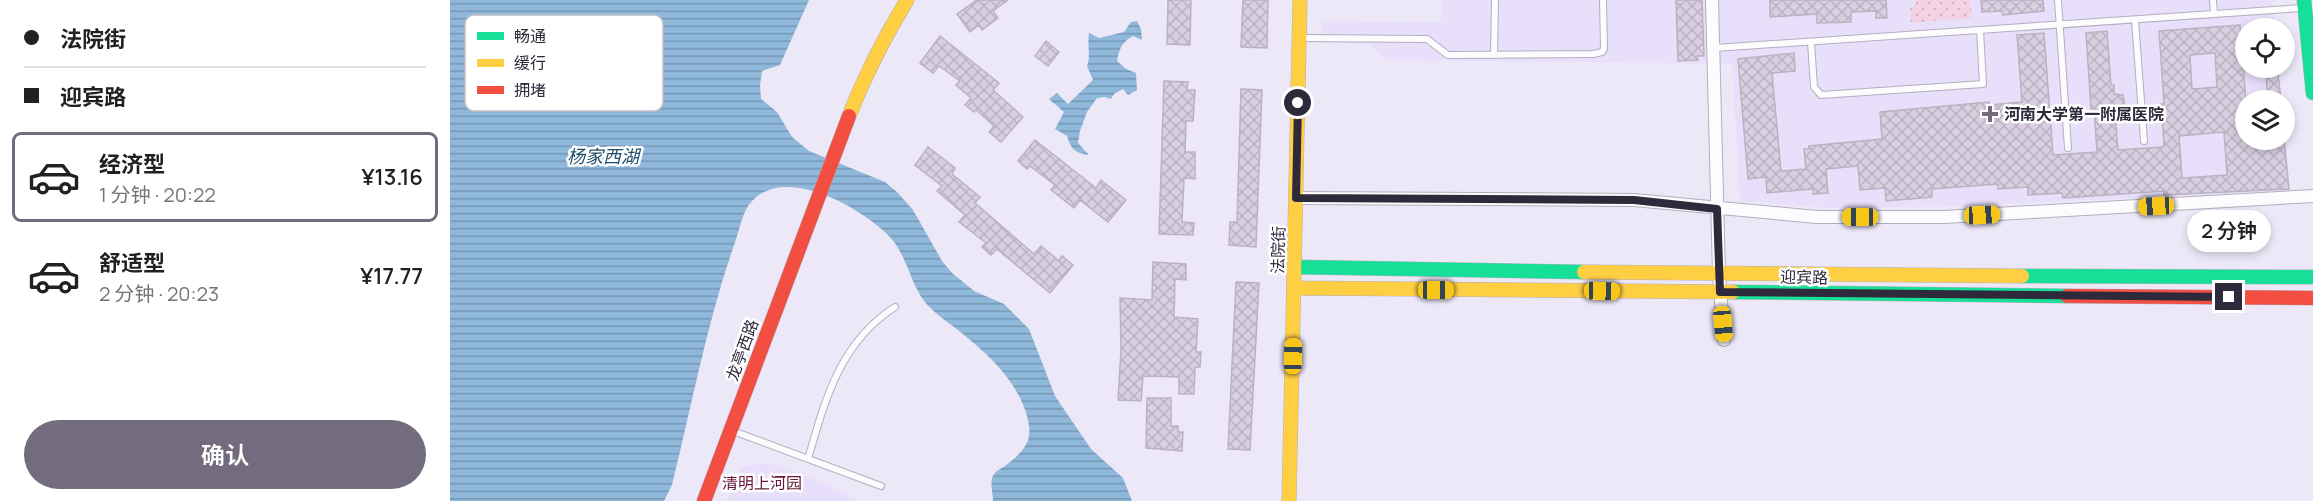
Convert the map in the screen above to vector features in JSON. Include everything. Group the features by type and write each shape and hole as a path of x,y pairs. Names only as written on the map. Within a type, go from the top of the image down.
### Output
{"main road":[{"name":"龙亭西路","path":"704,501 862,80 907,0"},
{"name":"法院街","path":"1289,501 1300,0"},
{"path":"2304,4 2313,93"},
{"name":"迎宾路","path":"1295,267 1719,274 2313,277"},
{"name":"迎宾路","path":"1294,288 2313,298"}],"street":[{"path":"1712,0 1719,274 1724,340"},
{"path":"1296,198 1634,200 1817,217 1944,216 2313,196"}],"lane":[{"path":"1494,55 1495,0"},
{"path":"1299,38 1427,39 1445,54 1593,54 1602,52 1605,44 1603,0"},
{"path":"2058,0 2068,147"},
{"path":"2213,0 2214,14"},
{"path":"1713,49 2214,14 2304,4"},
{"path":"2135,20 2144,141"},
{"path":"1812,42 1814,87 1821,95 1983,84 1980,30"},
{"path":"808,459 822,411 842,364 865,330 895,307"},
{"path":"730,430 881,486"}],"shaded area":[{"name":"河南大学第一附属医院","path":"1441,0 2273,0 2274,18 2235,18 2235,78 2280,78 2281,90 2235,90 2235,150 2287,150 2290,191 1936,207 1827,208 1740,201 1732,64 1384,60 1370,44 1321,43 1321,21 1441,22"},
{"path":"1916,0 1970,0 1972,18 1911,23 1910,9 1915,5"},
{"name":"清明上河园","path":"769,463 856,498 854,501 727,501 741,468"}],"water":[{"name":"杨家西湖","path":"450,0 809,0 780,65 762,71 761,99 777,112 792,137 809,151 885,182 897,192 913,210 942,261 952,273 974,291 1004,304 1029,329 1055,396 1091,449 1123,478 1132,501 993,501 991,484 994,474 1019,454 1026,444 1029,433 1025,411 1012,384 981,349 924,301 899,249 874,223 858,211 819,193 798,188 779,187 762,193 748,206 743,216 715,306 672,485 664,501 450,501"},
{"path":"1137,21 1141,29 1142,40 1133,36 1126,41 1120,49 1117,61 1126,69 1136,73 1137,90 1128,95 1123,89 1114,94 1111,99 1097,98 1087,112 1078,143 1089,155 1077,152 1067,136 1055,129 1064,112 1049,99 1057,93 1068,104 1093,80 1087,66 1089,33 1099,38 1124,32 1131,22"}],"building":[{"path":"977,0 1008,0 993,11 998,18 982,30 979,25 970,32 957,14"},
{"path":"1168,0 1191,0 1190,45 1167,44"},
{"path":"1243,0 1268,0 1267,48 1241,47"},
{"path":"1676,0 1702,0 1704,56 1697,56 1698,60 1678,61"},
{"path":"1770,0 1886,0 1887,18 1876,18 1876,11 1851,12 1851,22 1817,23 1817,14 1770,17"},
{"path":"1981,0 2043,0 2044,11 2003,15 2002,11 1982,12"},
{"path":"2235,25 2235,78 2244,78 2245,90 2235,90 2235,150 2285,150 2289,189 2164,195 2164,191 2063,198 2062,193 2028,195 2028,187 1998,189 1998,184 1932,189 1932,197 1886,201 1885,188 1860,190 1858,166 1826,169 1828,193 1813,194 1813,189 1767,193 1766,177 1748,179 1738,59 1794,53 1795,71 1772,73 1781,171 1806,169 1804,149 1809,149 1809,146 1882,139 1880,112 1989,102 1989,105 2022,102 2017,35 2044,33 2053,155 2097,152 2094,108 2091,109 2086,33 2107,31 2111,85 2114,85 2114,94 2123,95 2125,110 2115,111 2118,150 2163,147 2161,104 2164,104 2159,31","holes":["2215,53 2217,87 2192,89 2190,55","2224,132 2227,175 2182,178 2179,136"]},
{"path":"940,36 999,83 993,90 1023,117 1001,142 989,132 994,126 976,110 974,112 965,105 971,98 956,85 960,81 939,66 933,73 920,63"},
{"path":"1046,41 1059,52 1048,66 1035,56"},
{"path":"2266,78 2278,78 2280,90 2267,90"},
{"path":"1164,81 1188,82 1187,90 1195,90 1193,121 1186,121 1185,152 1195,152 1195,179 1184,178 1182,222 1194,223 1193,235 1159,234"},
{"path":"1241,89 1262,90 1256,247 1229,245 1230,222 1237,222"},
{"path":"1035,140 1096,188 1101,180 1126,200 1108,222 1080,200 1074,208 1051,190 1055,185 1030,166 1027,169 1018,161"},
{"path":"928,147 955,168 952,174 980,197 975,203 1034,254 1041,246 1059,261 1062,256 1073,265 1050,293 997,249 991,255 982,247 986,243 959,222 965,215 937,191 942,186 915,165"},
{"path":"1153,262 1186,264 1186,280 1175,279 1174,317 1198,319 1196,352 1201,352 1200,367 1195,367 1194,394 1179,394 1179,377 1143,376 1141,401 1118,400 1121,350 1120,298 1152,300"},
{"path":"1236,282 1259,283 1250,450 1228,449"},
{"path":"1147,398 1171,398 1171,426 1178,426 1178,432 1183,432 1182,451 1146,448"}],"traffic: fast":[{"path":"2304,0 2313,93"},
{"path":"1295,267 1584,272"},
{"path":"2022,276 2313,277"},
{"path":"1733,292 2067,296"}],"traffic: slow":[{"path":"849,116 875,57 907,0"},
{"path":"1289,501 1300,0"},
{"path":"1584,272 2022,276"},
{"path":"1294,288 1733,292"}],"traffic: jam":[{"path":"704,501 849,116"},
{"path":"2067,296 2313,298"}],"place":[{"name":"河南大学第一附属医院","path":"1990,114"}],"route":[{"path":"1298,103 1296,198 1634,200 1717,209 1720,292 2229,297"}]}
